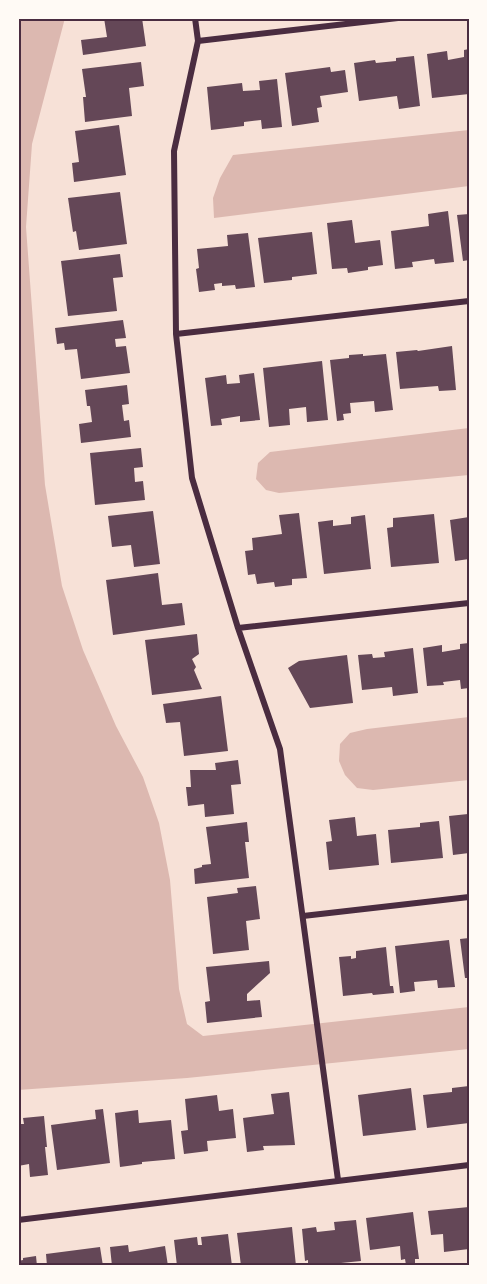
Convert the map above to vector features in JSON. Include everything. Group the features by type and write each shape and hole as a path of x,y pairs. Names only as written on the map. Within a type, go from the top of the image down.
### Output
{"street":[{"path":"195,18 198,41 174,151 176,333 192,478 238,628 280,750 338,1180"},
{"path":"198,41 398,18"},
{"path":"176,333 469,301"},
{"path":"238,628 469,603"},
{"path":"303,916 469,897"},
{"path":"18,1220 469,1165"}],"shaded area":[{"path":"18,18 65,18 32,144 26,227 45,485 62,586 83,650 116,726 143,777 159,823 170,880 179,989 187,1024 203,1036 469,1007 469,1049 187,1078 18,1090"},
{"path":"469,130 469,186 214,218 213,198 220,178 233,155"},
{"path":"469,428 469,475 279,493 266,490 256,479 258,463 270,452"},
{"path":"469,717 469,780 373,790 357,788 345,775 339,761 340,744 350,733"}],"building":[{"path":"104,18 142,18 146,46 83,55 81,40 107,37"},
{"path":"469,49 469,94 432,98 427,54 447,51 448,60 464,57 464,50"},
{"path":"414,56 420,106 399,109 397,96 359,101 354,63 375,60 376,63 396,61 396,58"},
{"path":"141,62 144,86 129,88 132,116 85,122 83,97 86,97 82,69"},
{"path":"330,67 331,72 345,70 348,92 320,96 322,107 317,108 319,122 292,126 285,73"},
{"path":"277,79 282,127 262,129 261,120 244,122 244,126 211,130 207,87 242,83 243,91 260,90 259,81"},
{"path":"119,125 126,175 74,182 72,163 79,162 75,131"},
{"path":"120,192 127,244 79,250 76,231 73,232 68,198"},
{"path":"448,211 454,262 435,264 434,259 412,262 413,267 395,269 391,231 429,226 428,214"},
{"path":"469,214 469,260 463,261 457,215"},
{"path":"352,220 355,243 380,240 383,265 348,273 347,268 332,269 327,223"},
{"path":"312,232 317,274 264,283 258,238"},
{"path":"248,233 255,287 236,289 235,285 222,286 222,283 214,284 215,290 199,292 196,269 199,268 197,249 228,246 227,235"},
{"path":"120,254 123,277 113,278 117,311 68,316 61,261"},
{"path":"123,320 126,338 115,339 116,347 126,346 130,373 81,379 77,349 65,350 64,343 57,344 55,328"},
{"path":"452,346 456,390 439,391 438,386 400,389 396,352"},
{"path":"363,354 363,356 386,354 393,410 375,412 374,401 350,403 351,413 343,414 344,420 337,421 330,360"},
{"path":"322,361 328,420 307,422 306,407 289,409 290,425 269,427 263,368"},
{"path":"254,373 260,420 240,422 240,416 221,419 222,425 211,426 205,378 226,375 227,384 240,383 239,375"},
{"path":"127,385 129,404 122,405 124,421 129,420 131,437 81,443 79,424 92,422 85,390"},
{"path":"141,448 143,467 134,468 135,482 143,481 145,500 95,505 90,453"},
{"path":"153,511 160,564 134,567 131,545 112,547 108,516"},
{"path":"299,513 307,578 292,579 292,585 275,587 274,582 257,584 255,574 248,575 245,551 253,550 252,538 282,534 279,515"},
{"path":"434,514 439,563 391,567 387,528 393,527 393,518"},
{"path":"365,515 371,569 324,574 318,522 333,520 333,526 351,524 351,517"},
{"path":"469,517 469,559 455,561 450,520"},
{"path":"158,573 162,605 182,603 185,625 113,635 106,580"},
{"path":"197,634 199,654 192,659 202,689 152,695 145,640"},
{"path":"469,643 469,688 461,689 460,680 443,682 444,685 427,686 423,648 442,645 442,652 460,649 460,644"},
{"path":"413,648 418,693 393,696 392,687 362,690 358,655 372,654 373,658 385,657 384,652"},
{"path":"347,655 353,703 310,708 288,668 299,661"},
{"path":"221,696 228,751 184,756 180,722 166,723 163,704"},
{"path":"238,760 241,784 231,785 234,814 205,817 204,804 188,806 186,787 191,787 190,770 216,770 215,763"},
{"path":"468,814 469,853 453,855 449,816"},
{"path":"355,817 357,836 376,834 379,865 329,870 326,842 332,841 329,820"},
{"path":"439,821 443,858 391,863 388,830 420,827 420,823"},
{"path":"247,822 249,842 245,842 249,878 195,884 194,869 211,864 206,827"},
{"path":"256,886 260,919 246,921 249,950 213,954 207,897 238,893 237,888"},
{"path":"469,938 469,978 465,978 460,939"},
{"path":"449,940 455,987 438,988 437,980 414,982 415,991 400,993 395,946"},
{"path":"386,947 390,986 393,986 394,993 343,996 339,957 356,958 356,951"},
{"path":"269,961 270,973 247,994 247,1001 260,1000 262,1017 207,1023 205,1002 210,1001 206,967"},
{"path":"469,1086 469,1123 427,1128 423,1095 452,1092 452,1088"},
{"path":"411,1088 416,1130 363,1136 358,1095"},
{"path":"289,1092 295,1145 263,1146 264,1150 247,1152 243,1118 274,1114 271,1094"},
{"path":"217,1095 219,1111 233,1109 236,1138 207,1141 208,1151 184,1154 181,1131 188,1130 185,1099"},
{"path":"103,1109 110,1163 57,1170 51,1125 96,1119 95,1110"},
{"path":"138,1110 139,1123 171,1120 175,1159 120,1167 115,1113"},
{"path":"44,1116 48,1175 30,1177 29,1164 18,1166 18,1131 20,1124 24,1124 23,1118"},
{"path":"469,1207 469,1249 444,1252 443,1234 431,1235 428,1211"},
{"path":"413,1212 419,1259 415,1259 415,1264 406,1265 405,1259 401,1260 400,1246 370,1250 366,1218"},
{"path":"356,1220 361,1261 341,1263 341,1266 308,1266 308,1260 305,1261 302,1229 316,1227 317,1232 335,1230 334,1222"},
{"path":"292,1227 296,1266 266,1266 266,1264 241,1266 237,1233"},
{"path":"228,1234 232,1266 177,1266 174,1240 197,1237 198,1245 202,1245 201,1237"},
{"path":"128,1245 129,1252 165,1246 168,1266 112,1266 110,1247"},
{"path":"100,1247 103,1266 47,1266 46,1254"},
{"path":"36,1256 37,1266 18,1266 18,1261 23,1258"}]}
